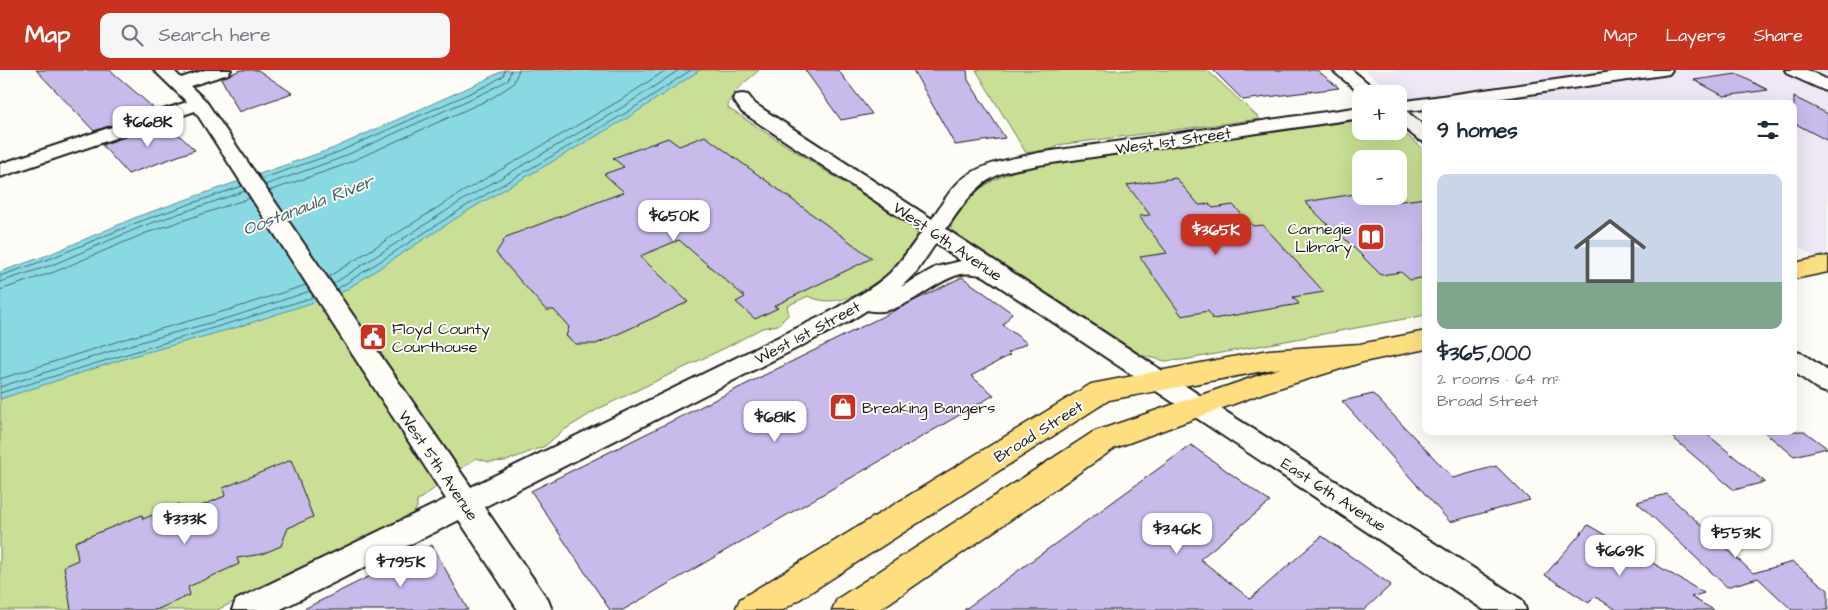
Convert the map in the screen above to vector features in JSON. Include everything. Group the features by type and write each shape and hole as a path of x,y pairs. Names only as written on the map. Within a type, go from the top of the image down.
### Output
{"main road":[{"path":"1797,269 1828,264"},
{"name":"Broad Street","path":"850,610 1104,440 1256,385 1360,353 1422,341"},
{"name":"Broad Street","path":"753,610 1102,391 1269,359 1360,353"}],"street":[{"name":"West 5th Avenue","path":"162,70 180,84 199,104 536,610"},
{"path":"180,84 222,70"},
{"path":"1341,70 1360,85"},
{"path":"1449,100 1663,70"},
{"path":"1794,70 1828,87"},
{"name":"West 6th Avenue","path":"742,99 748,108 1157,380"},
{"path":"0,171 199,104"},
{"path":"1407,106 1422,104"},
{"name":"West 1st Street","path":"248,610 466,504 839,317 882,291 897,279 909,266 963,190 977,178 994,170 1014,164 1352,113"},
{"path":"1407,121 1422,133"},
{"path":"839,317 903,296 944,272 959,266 970,266 994,272"},
{"path":"1797,362 1828,384"},
{"name":"East 6th Avenue","path":"1157,380 1510,610"},
{"path":"1442,564 1496,610"}],"shaded area":[{"path":"1364,70 1828,70 1828,265 1797,246 1797,100 1422,100 1422,116 1407,104 1407,85 1383,85"}],"green space":[{"name":"Floyd County Courthouse","path":"603,70 759,70 735,92 731,97 728,108 914,228 917,234 916,240 890,272 859,294 849,298 828,301 808,296 787,306 789,314 778,325 762,328 729,346 598,409 561,432 545,446 506,461 489,462 476,458 417,501 417,508 411,516 217,610 0,610 0,318"},
{"path":"976,70 1207,70 1260,119 1057,145 1056,148 1026,153"},
{"path":"1352,121 1352,140 1407,140 1407,136 1422,148 1422,316 1183,360 1166,361 1143,356 951,230 952,223 971,197 989,183 1009,173 1043,163"}],"water":[{"name":"Oostanaula River","path":"504,70 700,70 629,117 469,210 341,293 238,327 133,356 0,399 0,272 48,255 139,216 334,148"}],"building":[{"path":"36,70 110,70 156,110 94,131"},
{"path":"241,70 258,70 292,93 239,112 221,78"},
{"path":"805,70 838,70 872,114 841,120"},
{"path":"913,70 967,70 968,80 1005,138 955,145"},
{"path":"1213,70 1317,70 1339,88 1243,100"},
{"path":"1737,74 1768,90 1724,96 1694,80"},
{"path":"1794,97 1828,114 1828,141 1797,125 1797,100 1794,100"},
{"path":"166,123 195,150 128,174 102,145"},
{"path":"705,136 872,258 774,306 778,308 755,319 736,302 745,297 679,240 640,256 688,302 596,344 576,344 566,336 569,327 554,310 546,310 496,253 506,237 624,192 604,174 624,167 613,158 668,138 679,146"},
{"path":"1176,178 1199,205 1209,204 1213,208 1233,205 1253,226 1263,225 1324,292 1293,297 1299,304 1213,319 1208,311 1182,316 1140,257 1167,253 1139,216 1150,215 1127,185"},
{"name":"Carnegie Library","path":"1352,194 1352,205 1407,205 1407,200 1422,198 1422,278 1410,280 1401,272 1381,275 1333,227 1330,227 1305,202"},
{"path":"962,277 1012,313 1003,325 1027,343 1008,353 1010,355 971,376 994,395 623,610 610,610 531,491"},
{"path":"1373,394 1453,478 1496,466 1530,500 1450,522 1342,401"},
{"path":"1797,431 1804,431 1827,448 1794,456 1768,435 1797,435"},
{"path":"1670,435 1708,435 1765,482 1734,490"},
{"path":"1191,445 1270,502 1200,559 1250,599 1322,536 1391,585 1364,610 964,610"},
{"path":"291,460 313,517 288,528 281,546 262,554 237,558 239,564 188,587 190,595 156,610 71,610 64,566 78,560 75,542 142,515 143,519 179,504 182,514 225,496 223,488"},
{"path":"1667,494 1753,573 1793,562 1828,590 1828,610 1792,610 1758,578 1727,587 1637,502"},
{"path":"1588,525 1704,593 1691,597 1714,610 1617,610 1594,596 1589,603 1545,575"},
{"path":"432,545 468,610 302,610"}],"place":[{"name":"Carnegie Library","path":"1371,237"},
{"name":"Floyd County Courthouse","path":"373,337"},
{"name":"Breaking Bangers","path":"843,407"}]}
